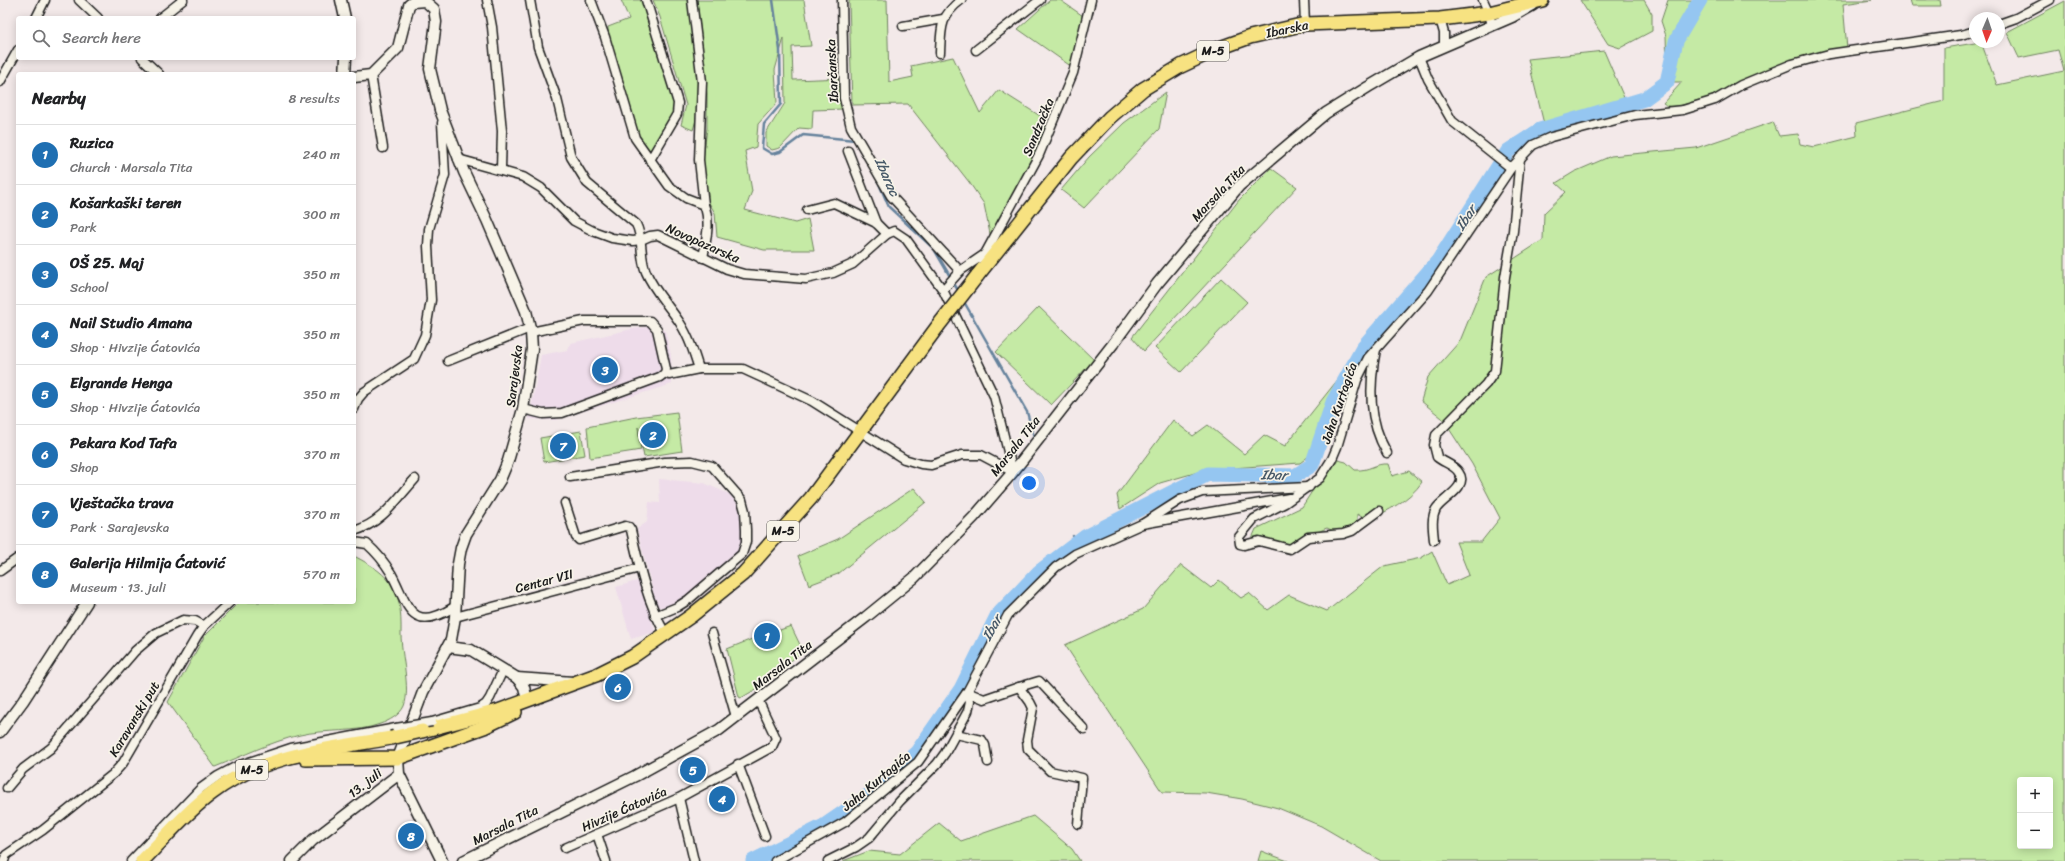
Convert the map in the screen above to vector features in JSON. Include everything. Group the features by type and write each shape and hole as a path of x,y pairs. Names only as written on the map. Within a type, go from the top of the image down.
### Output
{"main road":[{"name":"Ibarska","path":"988,256 1071,158 1110,117 1162,76 1217,49 1250,37 1304,24 1440,19 1491,20 1542,0"},
{"name":"M-5","path":"142,861 191,811 212,793 245,773 284,758 394,733 422,731 468,720 527,701 578,682 626,660 666,635 743,574 811,498 860,430 977,276 988,256"},
{"path":"284,758 324,760 398,758 484,727 509,716 527,701"}],"street":[{"path":"37,16 45,0"},
{"path":"79,0 96,16"},
{"path":"163,16 184,0"},
{"path":"341,0 345,16"},
{"path":"487,0 492,27 502,131 501,169"},
{"path":"530,0 538,47 557,99 571,157 586,183 636,224 641,240 641,253 645,271 652,284 688,337 699,368"},
{"path":"591,0 605,37 635,138 669,186 686,198 704,205"},
{"path":"646,0 663,48 678,103 677,114 650,160"},
{"path":"692,0 702,82 699,160 704,205 708,220 703,258"},
{"name":"Ibarčanska","path":"842,0 844,98 851,127 891,196 907,215 946,255 957,274"},
{"path":"940,53 943,19 952,7 961,0"},
{"path":"976,50 1040,0"},
{"name":"Sandzačka","path":"988,256 1039,155 1073,73 1091,0"},
{"path":"1304,0 1304,24"},
{"path":"1482,0 1491,20"},
{"path":"2005,22 2016,18 2050,0"},
{"path":"356,77 371,75 398,48 408,2 425,1 433,4"},
{"name":"Sarajevska","path":"398,758 423,692 448,647 452,634 455,612 458,564 461,548 466,534 506,468 523,409 532,349 530,330 523,304 487,220 458,159 450,132 440,110 430,69 436,22 433,4"},
{"path":"903,26 943,19"},
{"path":"1440,19 1444,33 1444,46"},
{"name":"Marsala Tita","path":"463,861 635,776 719,730 914,578 974,517 1013,472 1157,284 1240,186 1326,113 1419,58 1491,20"},
{"name":"Jaha Kurtagića","path":"775,861 845,822 918,762 967,692 1008,615 1032,589 1056,567 1075,554 1142,524 1180,500 1202,492 1309,487 1320,478 1332,459 1341,435 1357,380 1368,358 1428,290 1508,165 1520,158 1533,145 1551,137 1635,116 1689,108 1715,100 1741,85 1792,64 1829,54 1969,33"},
{"path":"0,82 16,54"},
{"path":"1419,58 1428,79 1452,121 1508,165"},
{"path":"144,60 158,72"},
{"path":"345,72 346,60"},
{"path":"371,75 383,148"},
{"path":"356,404 364,392 414,359 425,335 431,300 428,246 430,229 445,175 445,153 440,110"},
{"path":"848,151 876,223"},
{"path":"1434,540 1433,522 1436,510 1461,481 1461,475 1456,468 1437,457 1434,445 1436,435 1486,384 1495,371 1505,277 1513,230 1520,158"},
{"name":"Novopazarska","path":"458,159 501,169 523,176 541,188 574,222 593,231 612,238 633,241 658,235 727,269 744,274 806,279 834,273 853,264 887,234"},
{"path":"807,210 834,203 876,223 887,234 894,231 906,239 945,287 994,396 1013,472"},
{"path":"945,287 957,274 988,256"},
{"path":"448,361 530,330 584,321 650,321 658,330 664,358 665,373"},
{"path":"1376,348 1372,368 1370,400 1380,439 1388,453"},
{"path":"665,373 669,375 680,374 699,368 742,370 812,401 860,430 904,460 921,464 940,463 962,454 980,455 1013,472"},
{"path":"523,409 543,414 562,413 660,377 665,373"},
{"path":"570,477 665,462 692,460 712,466 742,500 745,512 746,542 742,554 688,600 672,610 655,616"},
{"path":"356,530 366,527 380,518 415,479"},
{"path":"1309,487 1297,496 1254,519 1239,537 1240,544 1244,545 1259,541 1290,549 1308,536 1343,534 1352,531 1379,511"},
{"name":"Jaha Kurtagića","path":"1142,524 1297,496"},
{"path":"565,503 576,537 579,540 625,526 632,530 640,568 655,616 666,635"},
{"name":"Centar VII","path":"356,542 367,544 377,555 390,572 404,604 414,613 424,618 434,618 640,568"},
{"path":"0,571 16,559"},
{"path":"0,732 23,701 86,604"},
{"name":"Karavanski put","path":"3,857 43,830 113,774 123,763 204,626 228,604"},
{"path":"7,788 23,769 51,748 135,651 156,634 183,620 195,621 204,626"},
{"path":"712,633 736,717"},
{"path":"448,647 471,650 517,678 524,687 527,701"},
{"path":"131,861 200,789 218,776 237,766 291,748 394,733 480,708 486,704 503,670"},
{"path":"517,678 578,682"},
{"path":"967,692 984,699 1039,681 1084,729"},
{"path":"1019,687 1030,702 1032,708 1027,740 1028,749 1050,771 1082,778 1078,824"},
{"name":"Jaha Kurtagića","path":"828,861 856,847 869,838 900,801 937,764 956,734 970,706 967,692"},
{"name":"Hivzije Ćatovića","path":"566,848 679,798 738,764 772,747 776,740 758,700"},
{"path":"956,734 982,740 985,745 988,762"},
{"path":"398,758 398,774"},
{"path":"738,764 765,836"},
{"name":"13. juli","path":"292,861 313,840 398,774 442,861"},
{"path":"679,798 694,861"},
{"path":"597,834 606,861"}],"shaded area":[{"path":"655,326 665,330 671,355 672,384 555,420 529,419 541,355 567,350 571,343 632,329"},
{"path":"659,479 704,483 729,494 744,511 745,555 686,606 657,607 637,529 647,522 649,502 660,503"},
{"path":"640,580 655,632 631,639 616,587"}],"green space":[{"path":"621,0 643,0 671,86 675,113 661,138 650,150 644,149 639,140 608,37 608,27 629,19"},
{"path":"653,0 691,0 702,99 693,130 681,125 686,105 660,17"},
{"path":"697,0 804,0 811,46 792,47 793,80 843,78 843,109 813,110 812,129 799,128 780,148 772,150 766,146 766,133 785,103 784,38 775,70 777,103 758,124 756,147 745,151 752,191 745,210 795,223 808,219 814,250 764,250 717,237 715,213 708,201 703,160 707,128 707,94"},
{"path":"849,0 887,0 889,82 913,77 911,66 953,57 980,113 999,90 1048,121 1026,170 991,239 984,204 969,182 908,104 852,105"},
{"path":"1050,0 1060,0 1086,18 1072,67 1018,29"},
{"path":"1580,0 1644,0 1652,14 1652,31 1620,48 1608,44"},
{"path":"1668,0 1695,0 1673,38 1667,67 1666,36 1661,21"},
{"path":"1704,0 1872,0 1843,4 1847,49 1726,93 1680,105 1667,106 1663,103 1682,82 1670,82 1681,42"},
{"path":"1910,0 1940,0 1941,6 1912,6"},
{"path":"2065,1 2065,861 1381,861 1321,826 1278,808 1242,799 1206,793 1162,792 1065,645 1143,609 1181,565 1211,588 1219,580 1241,598 1249,593 1268,610 1289,595 1327,611 1384,566 1421,558 1432,551 1447,585 1469,575 1456,542 1481,542 1500,518 1472,464 1442,418 1421,401 1428,377 1460,341 1486,277 1543,240 1544,213 1566,192 1556,183 1574,172 1611,156 1696,148 1773,122 1779,136 1798,134 1800,144 1814,147 1857,136 1856,123 1944,101 1944,48 1969,44 1969,48 1983,48 1997,85 2064,71 2058,50 2019,58 2007,32"},
{"path":"1604,51 1625,100 1544,124 1528,59"},
{"path":"1166,92 1159,129 1084,208 1061,190 1089,157 1124,123"},
{"path":"1271,168 1297,187 1144,351 1132,337 1239,200"},
{"path":"1221,278 1247,302 1181,372 1155,348"},
{"path":"1039,307 1094,360 1051,405 996,352"},
{"path":"1339,378 1309,456 1300,463 1205,470 1160,483 1120,509 1117,495 1173,420 1193,436 1208,425 1244,454 1264,435 1285,446"},
{"path":"677,412 682,451 644,457 638,427 641,450 590,458 587,427 636,417"},
{"path":"581,431 585,455 544,462 540,438"},
{"path":"1338,460 1346,462 1355,470 1388,464 1392,476 1409,471 1422,482 1411,495 1368,521 1357,514 1357,527 1338,533 1327,528 1318,532 1306,541 1293,546 1278,547 1250,543 1256,529 1302,507 1316,485 1327,476"},
{"path":"914,488 926,502 838,574 809,585 798,556 838,539"},
{"path":"356,557 378,570 386,578 397,595 400,606 401,642 406,681 406,699 404,706 397,715 383,723 371,727 300,735 267,745 215,767 168,702 204,637 237,604 356,604"},
{"path":"791,626 803,651 758,688 741,698 739,697 727,649 757,637 761,642 777,642 777,631"},
{"path":"1033,816 1072,849 1080,861 843,861 869,851 900,854 939,823 961,841"},
{"path":"1261,851 1288,861 1258,861"}],"waterway":[{"name":"Ibarac","path":"773,0 780,50 781,104 764,124 762,148 772,154 780,152 803,135 855,140"},
{"name":"Ibar","path":"753,861 824,826 875,791 917,752 961,689 997,616 1039,572 1085,537 1208,474 1295,476 1312,465 1333,402 1364,346 1438,261 1508,151 1540,130 1644,99 1667,82 1676,41 1700,0"},
{"name":"Ibarac","path":"877,179 889,207 934,249 951,278"},
{"name":"Ibarac","path":"953,282 959,292"},
{"name":"Ibarac","path":"963,300 1027,412 1034,437"},
{"name":"Ibarac","path":"1073,536 1078,542"}],"place":[{"name":"OŠ 25. Maj","path":"605,370"},
{"name":"Košarkaški teren","path":"653,435"},
{"name":"Vještačka trava","path":"563,446"},
{"name":"Ruzica","path":"767,636"},
{"name":"Pekara Kod Tafa","path":"618,687"},
{"name":"Elgrande Henga","path":"693,770"},
{"name":"Nail Studio Amana","path":"722,799"},
{"name":"Galerija Hilmija Ćatović","path":"411,836"}]}
